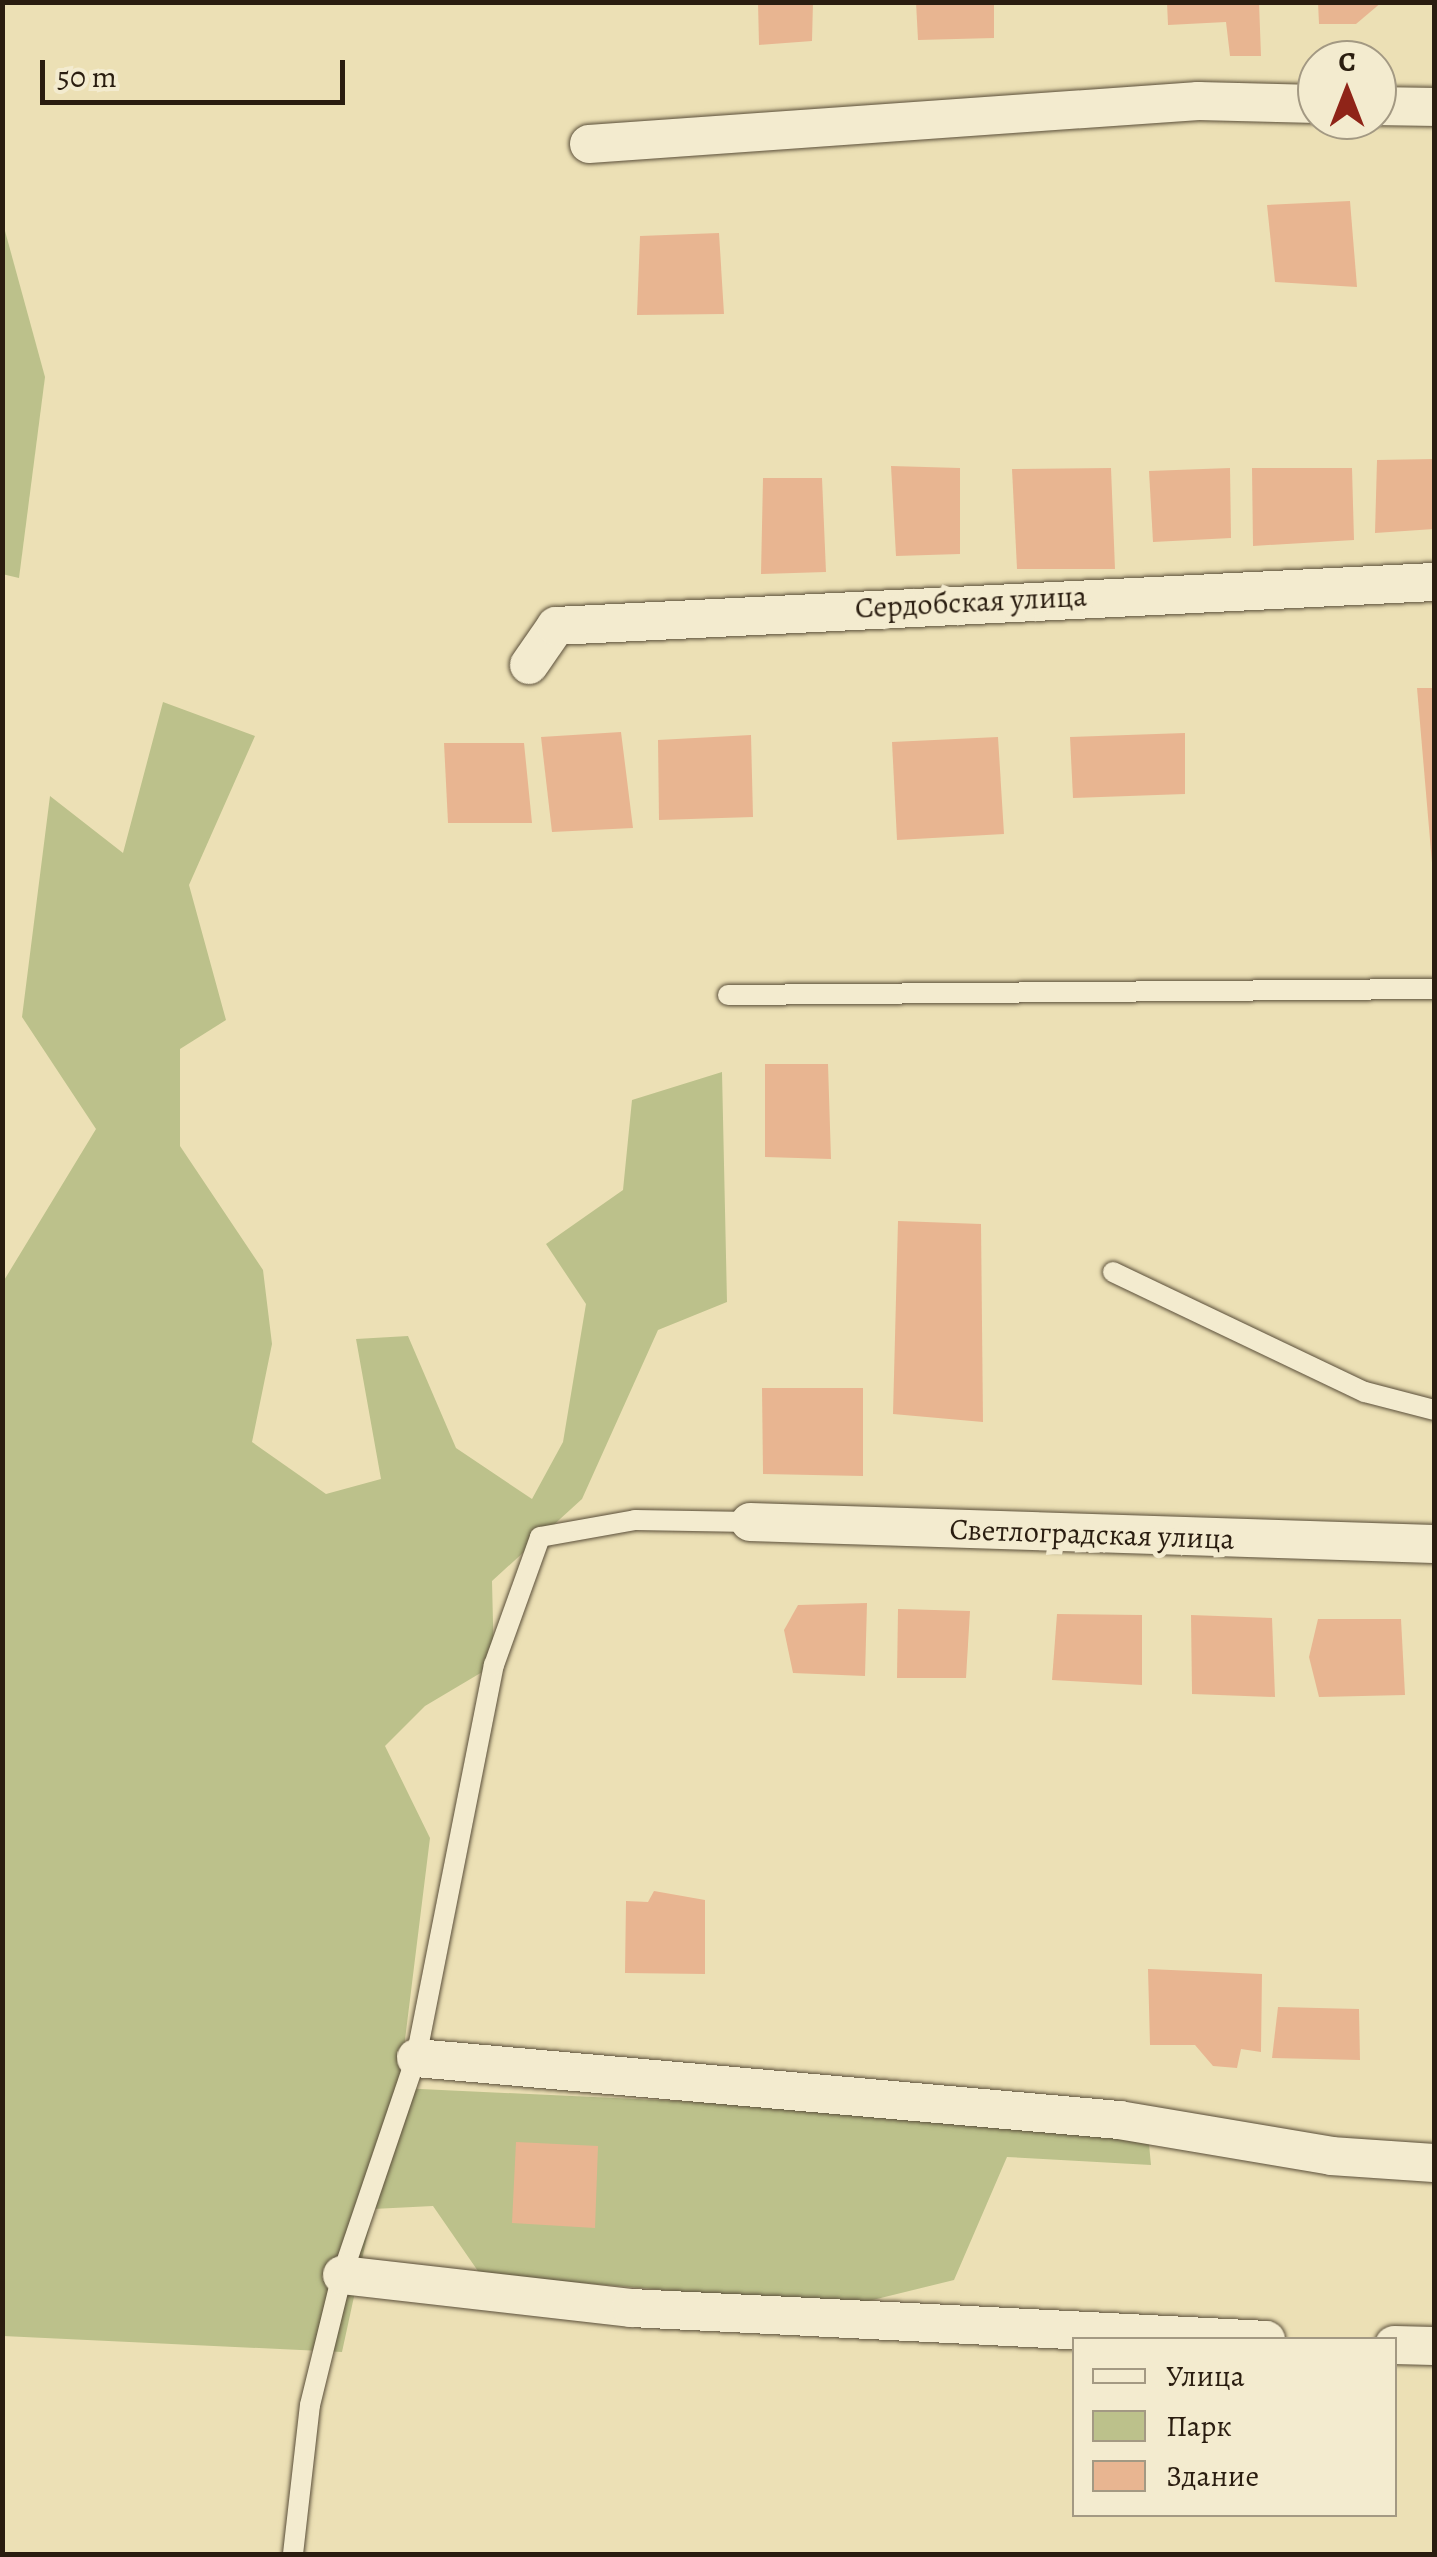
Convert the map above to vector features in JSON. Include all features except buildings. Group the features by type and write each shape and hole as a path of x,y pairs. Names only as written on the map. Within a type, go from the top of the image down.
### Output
{"street":[{"path":"589,144 1198,101 1297,103"},
{"path":"1397,106 1434,107"},
{"name":"Сердобская улица","path":"529,665 556,626 1434,582"},
{"name":"Светлоградская улица","path":"750,1522 1434,1544"},
{"path":"416,2058 521,2074 1119,2120 1331,2156 1434,2163"},
{"path":"342,2275 651,2309 1206,2337"},
{"path":"1397,2345 1434,2346"}],"lane":[{"path":"728,995 1434,989"},
{"path":"1113,1272 1365,1392 1434,1410"},
{"path":"293,2554 310,2404 342,2275 416,2058 494,1665 540,1538 634,1520 750,1522"}],"green space":[{"path":"2,220 45,377 19,578 2,574"},
{"path":"163,702 255,736 189,885 226,1020 180,1049 180,1146 263,1270 272,1344 252,1442 326,1494 381,1479 356,1339 408,1336 456,1448 532,1499 563,1442 586,1304 546,1244 623,1190 632,1100 722,1072 727,1302 658,1330 582,1499 492,1581 494,1665 425,1706 385,1746 430,1838 399,2088 1147,2123 1151,2165 1007,2157 954,2280 848,2306 480,2274 433,2206 373,2209 342,2352 3,2336 3,1282 96,1129 22,1017 50,796 123,853"}]}
